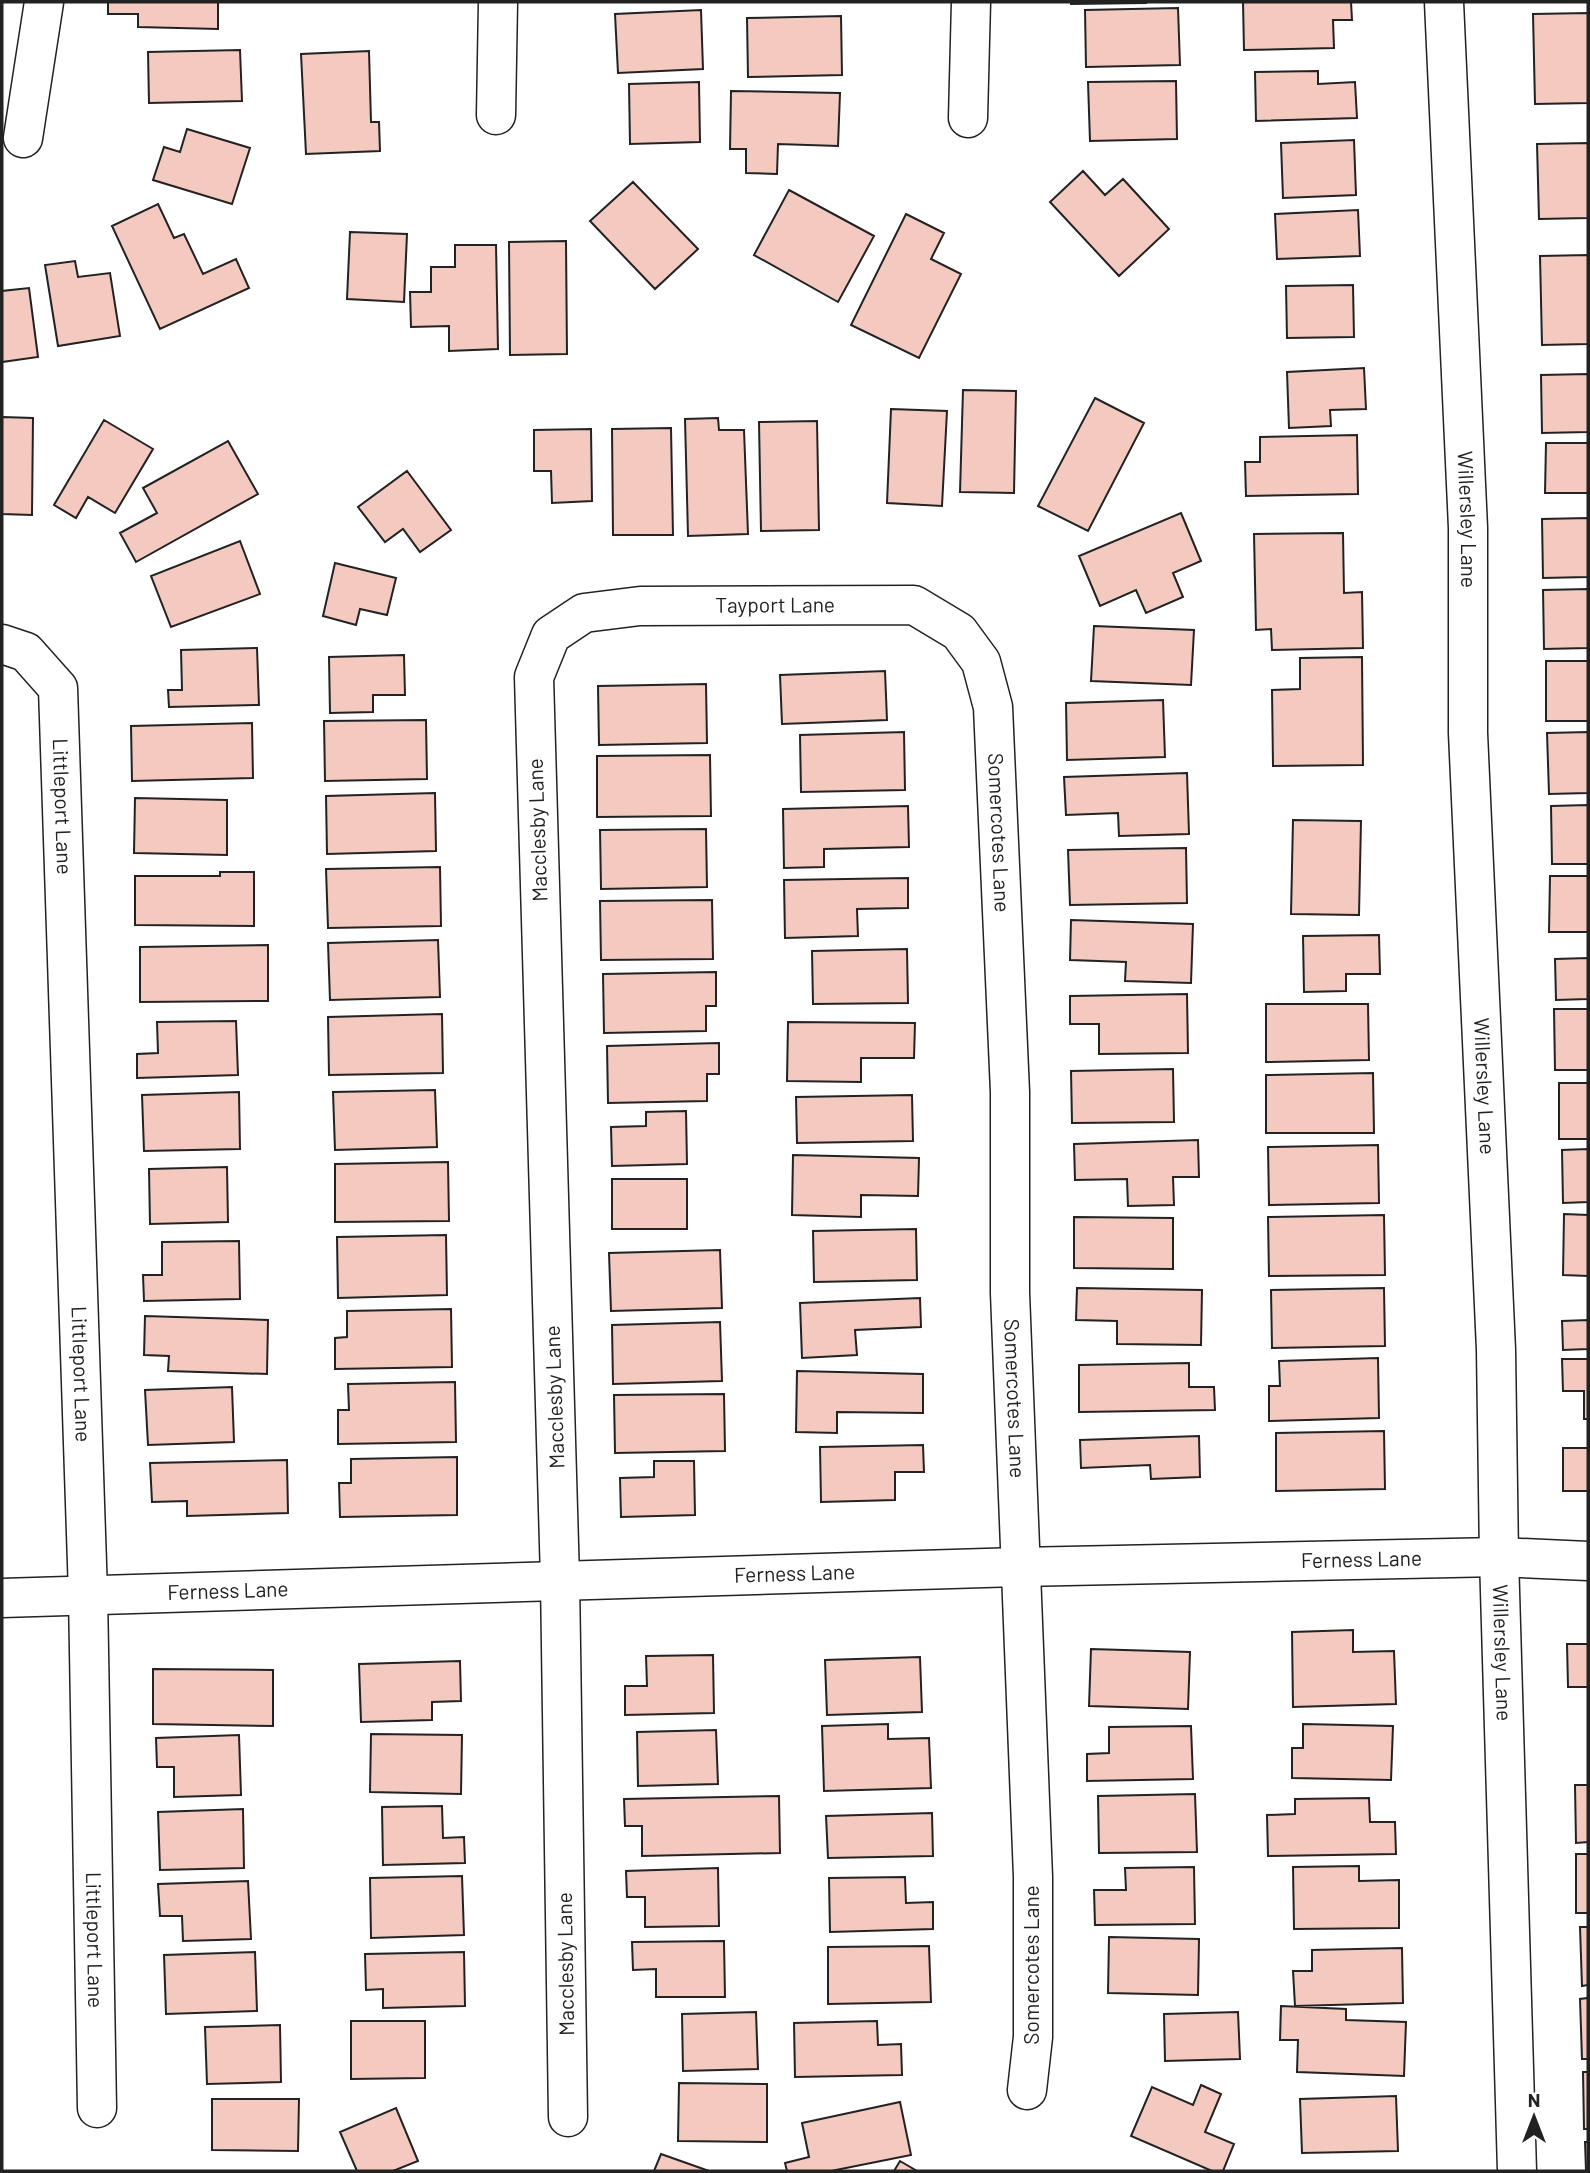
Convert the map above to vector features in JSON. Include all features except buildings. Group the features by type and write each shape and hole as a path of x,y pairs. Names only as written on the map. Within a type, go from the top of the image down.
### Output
{"street":[{"path":"23,138 44,2"},
{"path":"496,115 498,2"},
{"path":"968,118 971,2"},
{"name":"Willersley Lane","path":"1444,2 1468,528 1468,733 1495,1336 1517,2171"},
{"name":"Tayport Lane","path":"534,677 551,635 584,613 640,606 914,605 958,632 981,662 993,707"},
{"name":"Littleport Lane","path":"14,648 58,688 88,1594 97,2108"},
{"name":"Macclesby Lane","path":"534,677 561,1579 568,2118"},
{"name":"Somercotes Lane","path":"993,707 1010,1092 1010,1293 1032,1877 1033,2037 1027,2090"},
{"name":"Ferness Lane","path":"2,1598 1020,1567 1499,1557 1588,1561"}]}
